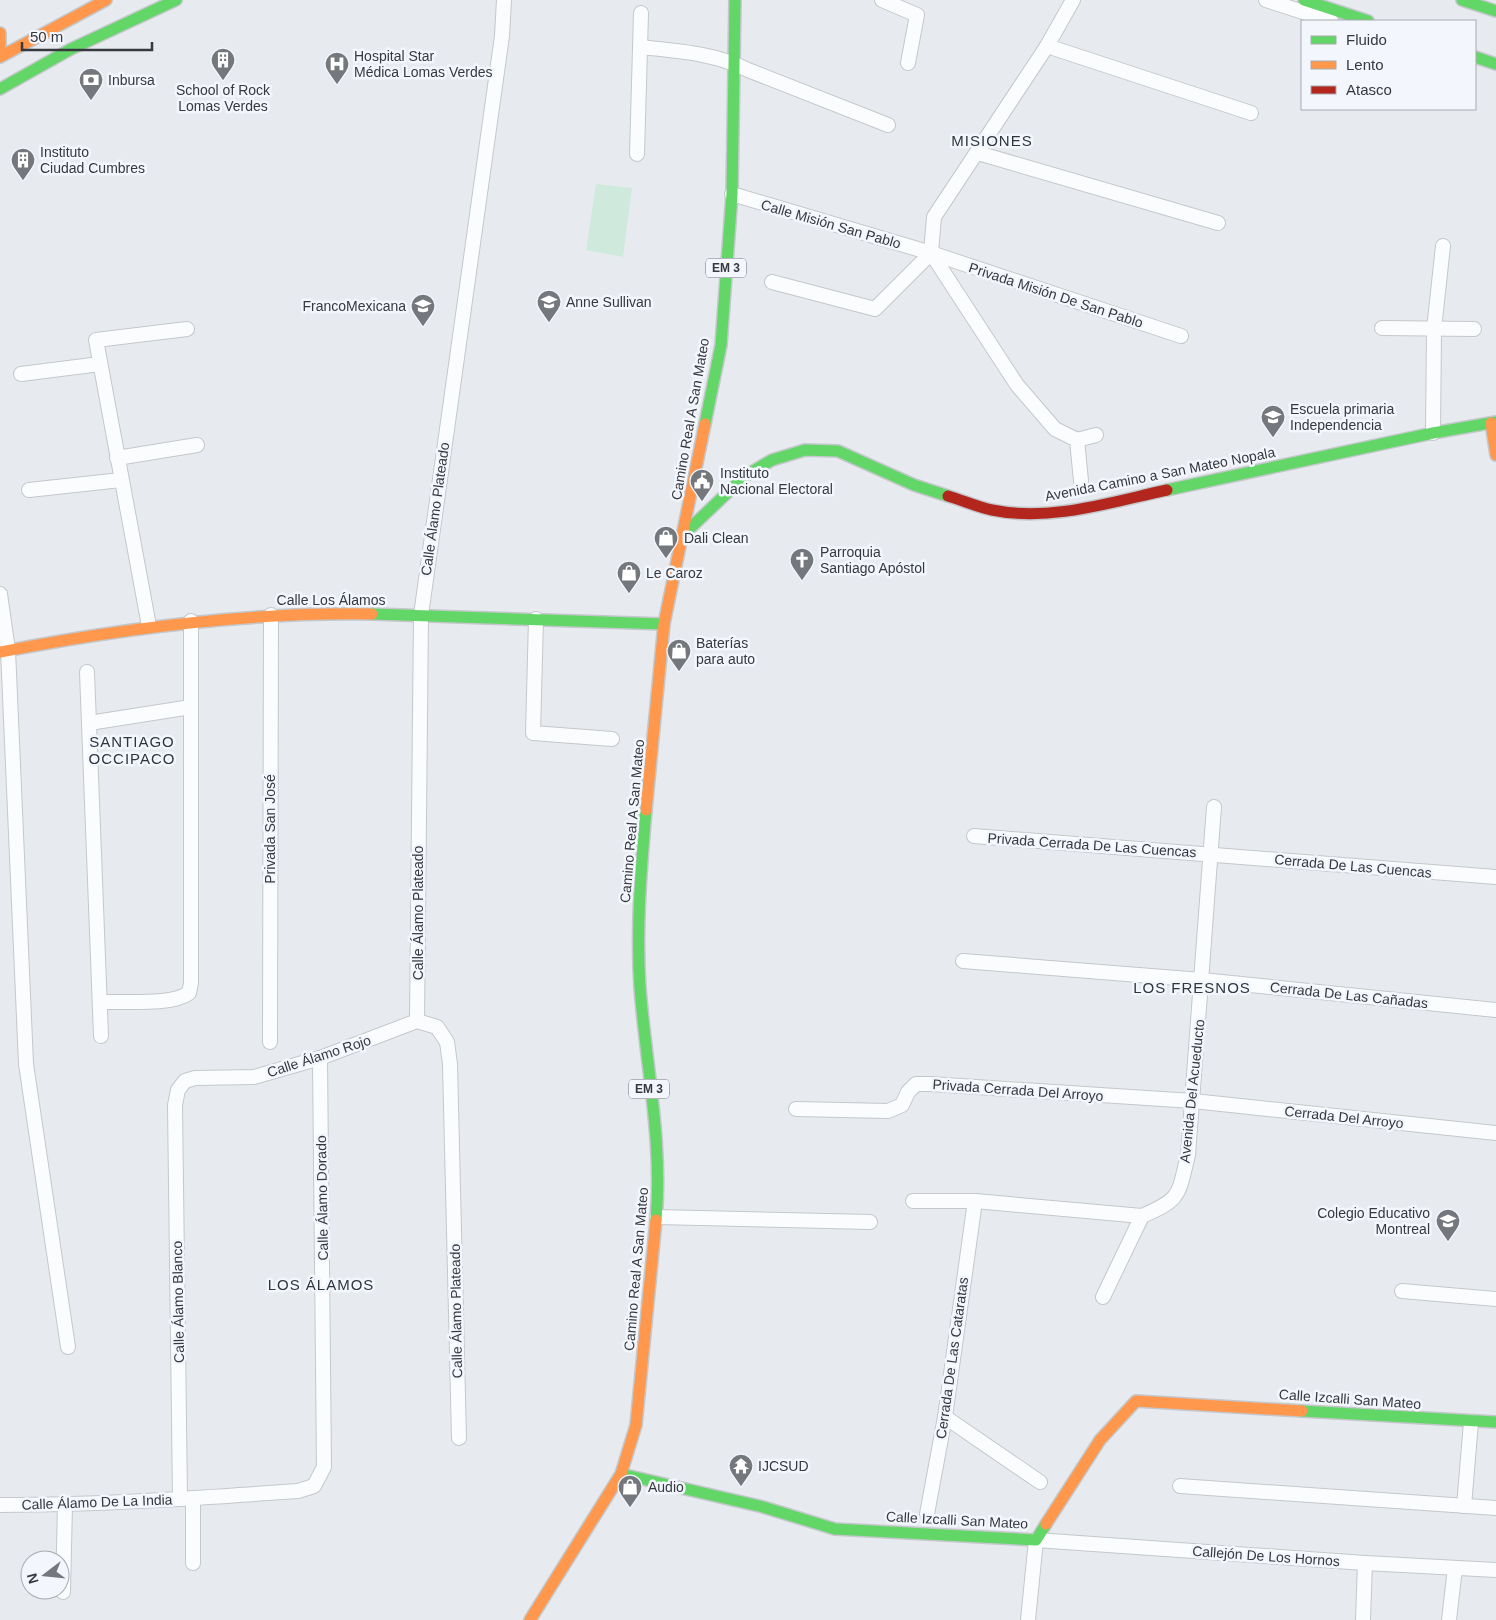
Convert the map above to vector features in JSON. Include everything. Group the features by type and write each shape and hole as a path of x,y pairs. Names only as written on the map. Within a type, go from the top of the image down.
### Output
{"main road":[{"path":"0,57 106,0"},
{"path":"0,89 71,50 176,0"},
{"name":"Camino Real A San Mateo","path":"530,1620 621,1474 636,1425 657,1217 658,1186 640,986 640,877 664,624 721,345 732,194 735,0"},
{"path":"1304,0 1365,20"},
{"path":"1462,0 1496,10"},
{"path":"0,33 0,48"},
{"path":"1476,57 1496,65"},
{"path":"1494,422 1496,455"},
{"name":"Avenida Camino a San Mateo Nopala","path":"684,533 745,476 772,460 805,450 838,452 914,485 992,510 1036,514 1078,509 1432,433 1494,422"},
{"name":"Calle Los Álamos","path":"4,651 149,626 271,615 421,615 664,624"},
{"name":"Calle Izcalli San Mateo","path":"621,1474 763,1507 835,1529 1036,1540 1100,1440 1136,1400 1471,1422 1496,1422"}],"street":[{"name":"Calle Álamo Plateado","path":"459,1438 450,1064 446,1042 437,1028 417,1021 421,615 502,36 504,0"},
{"path":"882,0 918,15 908,63"},
{"path":"1073,0 1047,46 934,217 931,253 1017,385 1055,429 1077,440 1096,435"},
{"path":"1266,0 1328,20"},
{"path":"637,154 641,13"},
{"path":"1047,46 1251,113"},
{"path":"640,47 714,56 888,125"},
{"path":"1476,68 1496,65"},
{"path":"978,153 1218,224"},
{"name":"Calle Misión San Pablo","path":"732,194 931,253"},
{"path":"1432,433 1434,330 1443,246"},
{"path":"772,282 875,309 931,253"},
{"name":"Privada Misión De San Pablo","path":"931,253 1182,336"},
{"path":"1382,328 1474,329"},
{"path":"149,626 96,340 187,329"},
{"path":"22,374 100,364"},
{"path":"1077,440 1081,481"},
{"path":"117,458 197,445"},
{"path":"29,490 121,480"},
{"path":"0,594 26,1064 68,1347"},
{"name":"Privada San José","path":"270,1042 271,615"},
{"path":"536,620 533,733 612,740"},
{"path":"100,1002 182,998 189,993 192,983 192,708 190,621"},
{"path":"86,672 101,1036"},
{"path":"89,723 192,708"},
{"name":"Avenida Del Acueducto","path":"1142,1216 1162,1207 1178,1195 1188,1155 1214,807"},
{"name":"Privada Cerrada De Las Cuencas","path":"974,836 1210,854"},
{"name":"Cerrada De Las Cuencas","path":"1210,854 1496,877"},
{"name":"Cerrada De Las Cañadas","path":"963,960 1202,980 1496,1010"},
{"name":"Calle Álamo Rojo","path":"176,1105 178,1090 185,1081 195,1078 254,1077 320,1058 417,1021"},
{"name":"Calle Álamo Dorado","path":"314,1486 324,1468 320,1058"},
{"name":"Privada Cerrada Del Arroyo","path":"796,1109 888,1111 902,1105 908,1092 916,1084 1193,1101"},
{"name":"Cerrada Del Arroyo","path":"1193,1101 1496,1133"},
{"name":"Calle Álamo Blanco","path":"176,1105 187,1498"},
{"path":"913,1200 975,1201 1142,1216 1104,1297"},
{"name":"Cerrada De Las Cataratas","path":"927,1514 945,1417 975,1201"},
{"path":"657,1217 870,1222"},
{"path":"1402,1291 1496,1299"},
{"path":"945,1417 1040,1482"},
{"path":"1464,1506 1471,1422"},
{"name":"Calle Álamo De La India","path":"0,1506 65,1505 298,1491 314,1486"},
{"path":"1180,1486 1496,1508"},
{"name":"Calle Álamo De La India","path":"187,1498 192,1563"},
{"path":"64,1550 65,1505"},
{"path":"1028,1620 1036,1540"},
{"name":"Callejón De Los Hornos","path":"1036,1540 1365,1563 1496,1570"},
{"path":"1363,1620 1365,1563"},
{"path":"1449,1620 1455,1568"}],"green space":[{"path":"596,184 632,188 623,257 586,250"}],"traffic: fast":[{"path":"0,89 71,49 176,0"},
{"path":"705,424 721,345 732,194 735,0"},
{"path":"1304,0 1365,20"},
{"path":"1462,0 1496,11"},
{"path":"1476,57 1496,64"},
{"path":"1167,490 1433,433 1496,422"},
{"path":"685,533 745,476 772,460 805,450 838,451 914,485 948,496"},
{"path":"372,614 664,624"},
{"path":"646,810 642,854 639,966 656,1133 658,1191 656,1220"},
{"path":"1302,1411 1496,1422"},
{"path":"621,1474 763,1507 835,1529 1036,1540 1046,1524"}],"traffic: slow":[{"path":"0,57 106,0"},
{"path":"0,33 0,48"},
{"path":"1491,423 1496,455"},
{"path":"646,810 664,624 705,424"},
{"path":"0,652 46,643 185,623 278,616 372,614"},
{"path":"530,1620 621,1474 636,1425 656,1220"},
{"path":"1046,1524 1100,1440 1136,1401 1302,1411"}],"traffic: jam":[{"path":"948,496 992,510 1036,514 1102,505 1167,490"}],"place":[{"name":"School of Rock Lomas Verdes","path":"223,81"},
{"name":"Hospital Star Médica Lomas Verdes","path":"337,85"},
{"name":"Inbursa","path":"91,101"},
{"name":"Instituto Ciudad Cumbres","path":"23,181"},
{"name":"Anne Sullivan","path":"549,323"},
{"name":"FrancoMexicana","path":"423,327"},
{"name":"Escuela primaria Independencia","path":"1273,438"},
{"name":"Instituto Nacional Electoral","path":"702,502"},
{"name":"Dali Clean","path":"666,559"},
{"name":"Parroquia Santiago Apóstol","path":"802,581"},
{"name":"Le Caroz","path":"629,594"},
{"name":"Baterías para auto","path":"679,672"},
{"name":"Colegio Educativo Montreal","path":"1448,1242"},
{"name":"IJCSUD","path":"741,1487"},
{"name":"Audio","path":"630,1508"}],"district":[{"name":"MISIONES","path":"992,141"},
{"name":"SANTIAGO OCCIPACO","path":"132,750"},
{"name":"LOS FRESNOS","path":"1192,988"},
{"name":"LOS ÁLAMOS","path":"321,1285"}]}
